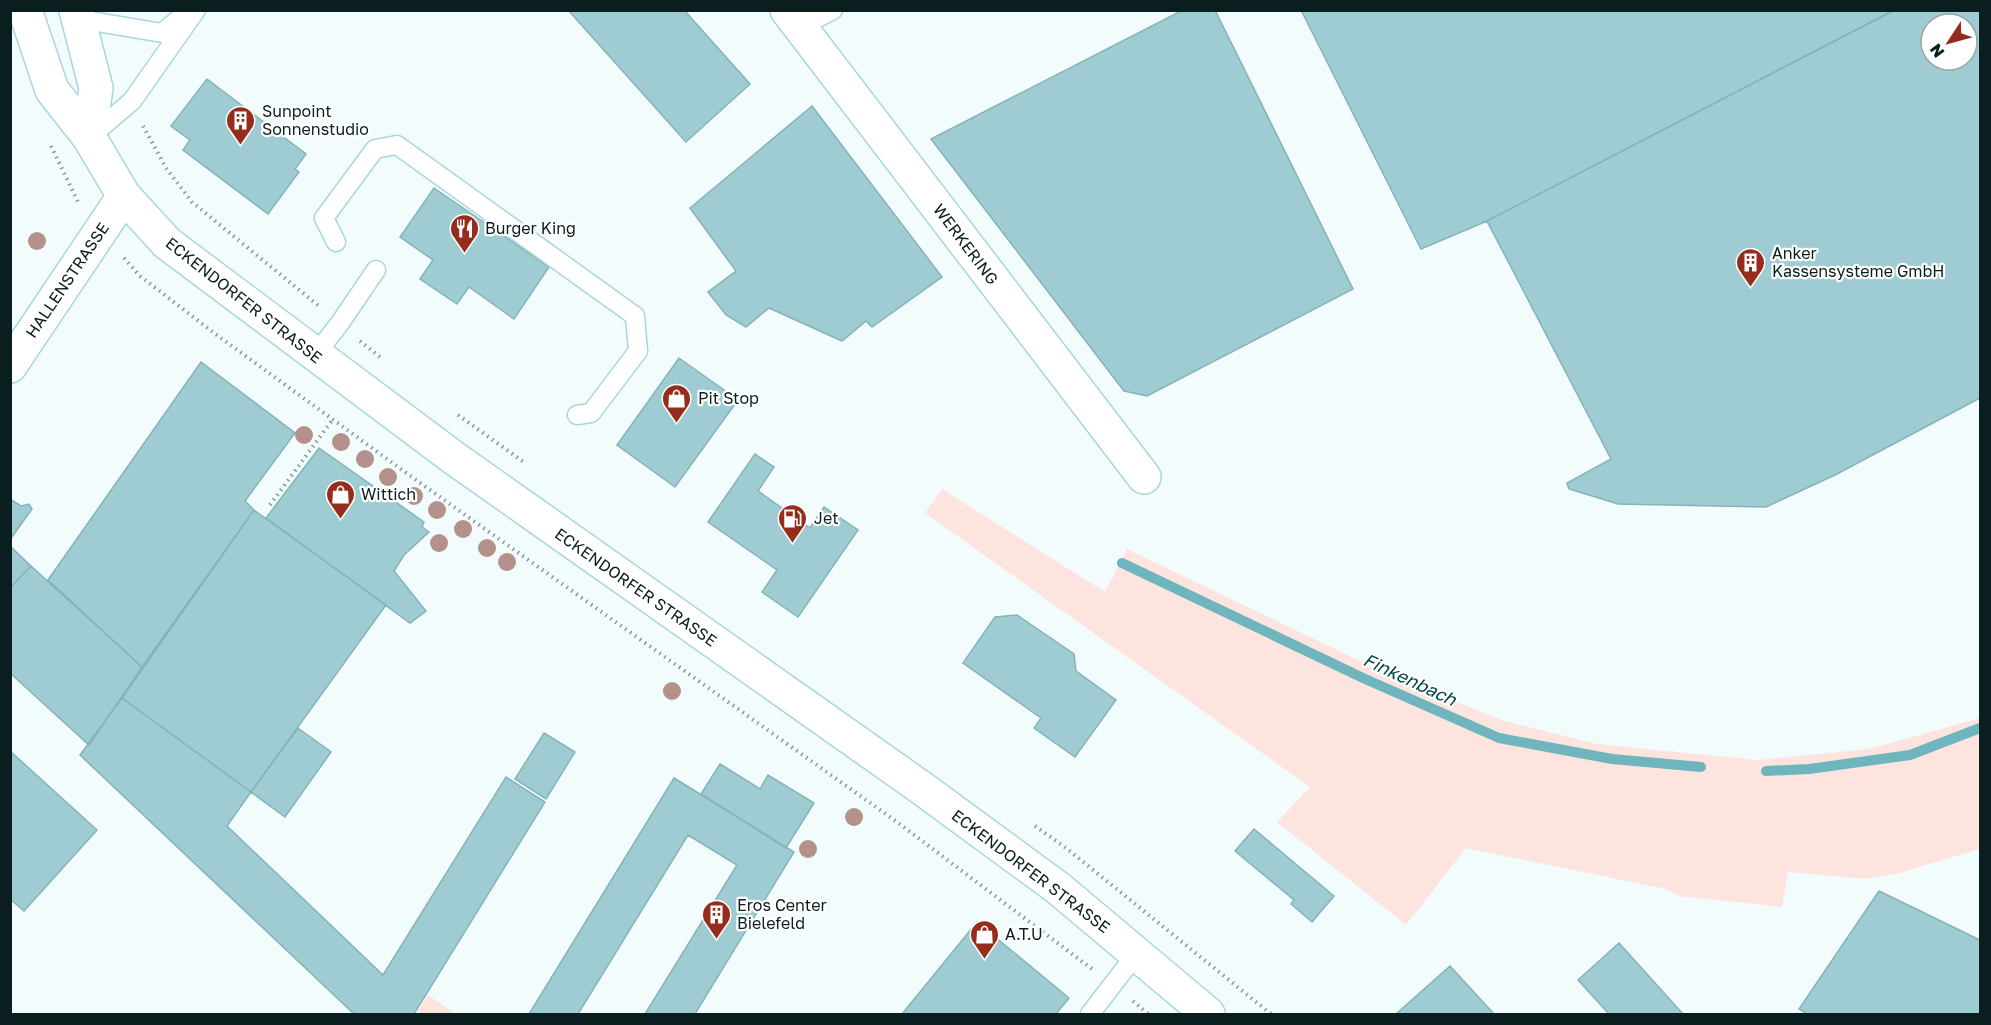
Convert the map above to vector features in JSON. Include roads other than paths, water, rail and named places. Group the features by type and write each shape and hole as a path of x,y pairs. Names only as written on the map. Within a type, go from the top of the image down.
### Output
{"main road":[{"name":"ECKENDORFER STRASSE","path":"25,10 52,90 89,137 124,196 167,243 454,458 932,795 1058,888 1208,1014"},
{"path":"78,15 96,88 89,137"},
{"name":"WERKERING","path":"794,19 1144,477"},
{"name":"HALLENSTRASSE","path":"10,366 124,196"}],"lane":[{"path":"78,15 162,33 189,10"},
{"path":"89,137 132,101 196,10"},
{"path":"794,19 833,10"},
{"path":"336,242 324,218 375,149 397,146 635,316 638,351 591,413 577,415"},
{"path":"315,355 376,270"},
{"path":"1090,1014 1137,953"}],"waterway":[{"name":"Finkenbach","path":"1122,563 1363,678 1499,738 1612,759 1701,767"},
{"name":"Finkenbach","path":"1766,771 1809,769 1910,755 1980,728"}],"place":[{"name":"Sunpoint Sonnenstudio","path":"241,146"},
{"name":"Burger King","path":"464,254"},
{"name":"Anker Kassensysteme GmbH","path":"1751,288"},
{"name":"Pit Stop","path":"677,424"},
{"name":"Wittich","path":"340,520"},
{"name":"Jet","path":"793,544"},
{"name":"Eros Center Bielefeld","path":"716,940"},
{"name":"A.T.U","path":"984,960"}]}
